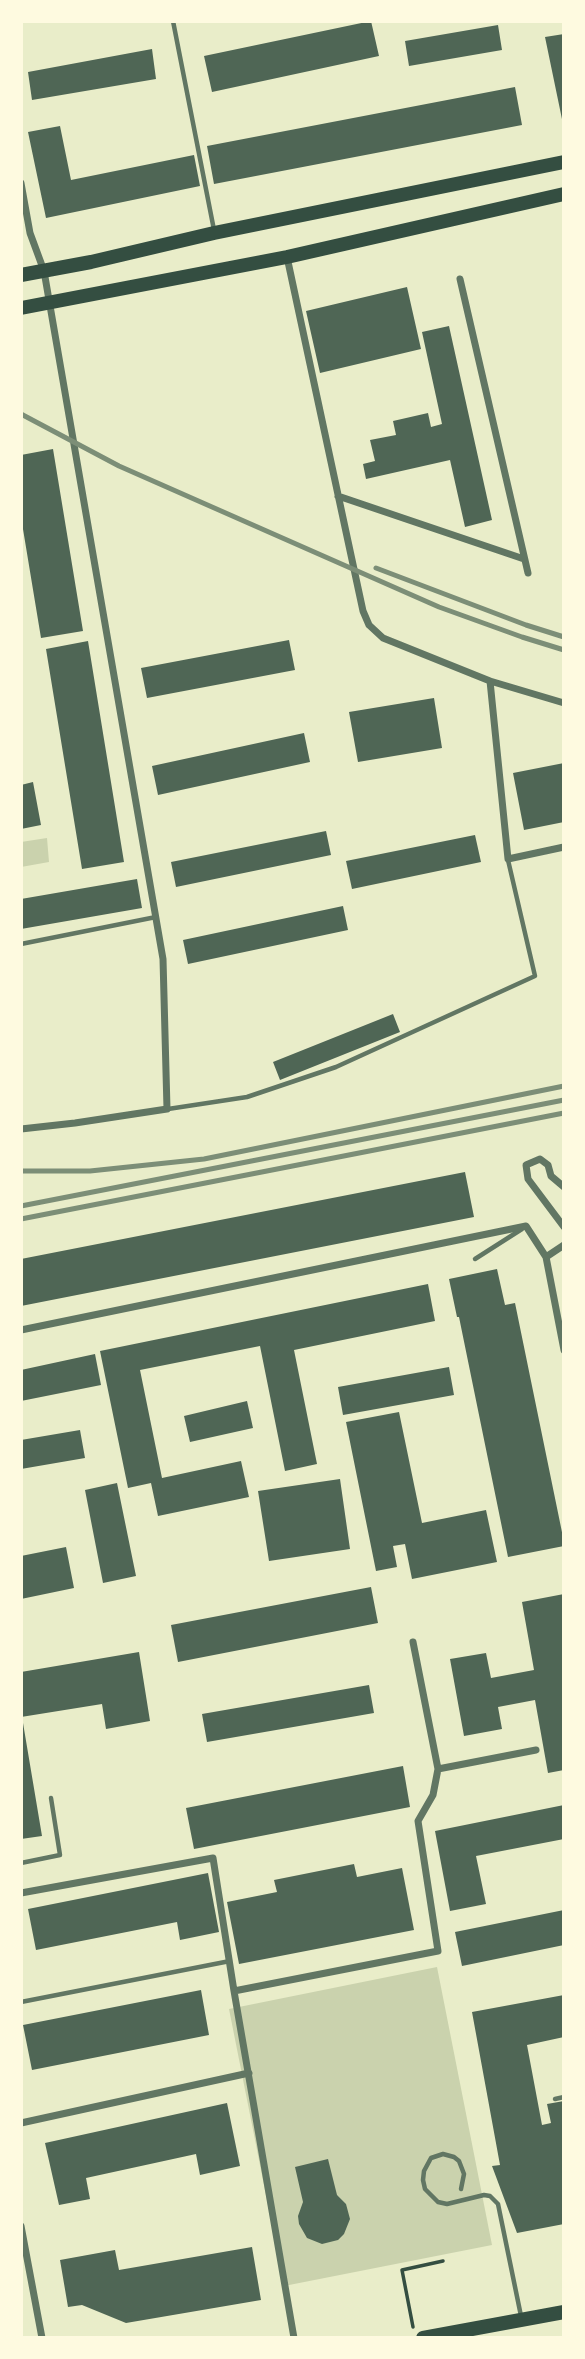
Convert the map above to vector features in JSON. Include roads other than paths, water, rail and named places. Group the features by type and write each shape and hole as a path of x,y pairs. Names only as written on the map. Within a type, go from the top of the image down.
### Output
{"main road":[{"path":"21,275 564,162"},
{"path":"21,308 287,257 564,194"},
{"path":"423,2338 564,2312"}],"street":[{"path":"21,183 30,233 44,271 163,959 167,1109 21,1129"},
{"path":"287,257 363,611 369,625 383,638 490,681 564,702"},
{"path":"460,279 528,573"},
{"path":"338,496 524,559"},
{"path":"490,681 508,859 564,847"},
{"path":"564,1187 551,1176 548,1165 540,1159 526,1165 528,1179 564,1227"},
{"path":"21,1329 526,1226 546,1257 564,1350"},
{"path":"546,1257 564,1245"},
{"path":"234,1991 438,1951 418,1821 433,1795 438,1769 413,1643"},
{"path":"438,1769 536,1750"},
{"path":"21,1893 213,1858 294,2338"},
{"path":"21,2123 248,2073"},
{"path":"21,2226 42,2338"}],"lane":[{"path":"173,21 214,233"},
{"path":"167,1109 247,1097 335,1067 535,976 508,859"},
{"path":"21,944 156,917"},
{"path":"475,1259 526,1226"},
{"path":"21,1863 60,1855 51,1798"},
{"path":"21,2002 230,1961"},
{"path":"555,2099 564,2097"},
{"path":"461,2189 464,2174 459,2161 443,2154 431,2158 424,2171 423,2180 425,2189 438,2202 447,2204 484,2195 490,2196 498,2204 521,2320"}],"railway":[{"path":"21,414 119,466 439,607 564,650"},
{"path":"376,568 564,637"},
{"path":"21,1171 90,1171 204,1159 564,1086"},
{"path":"21,1206 564,1100"},
{"path":"21,1219 564,1113"}]}
